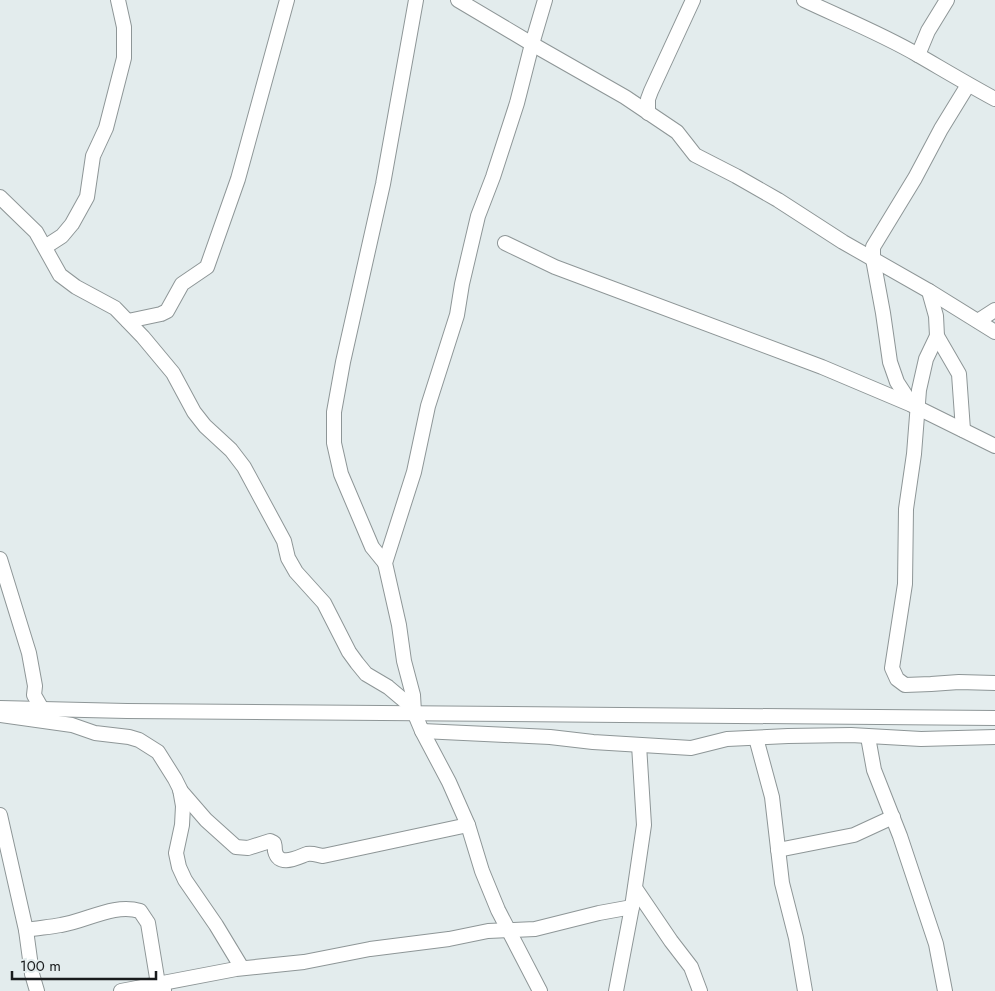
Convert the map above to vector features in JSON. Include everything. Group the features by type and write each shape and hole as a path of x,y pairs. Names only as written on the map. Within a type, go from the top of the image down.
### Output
{"street":[{"path":"45,247 62,236 72,224 87,198 93,156 106,128 124,58 124,27 118,0"},
{"path":"128,321 167,311 182,284 207,267 238,179 287,0"},
{"path":"416,0 383,184 353,314 334,412 334,443 341,474 372,548 385,563 399,625 404,661 413,695 414,709 422,731 449,782 468,826 482,871 498,910 540,991"},
{"path":"458,0 625,97 677,132 695,155 778,200 995,332"},
{"path":"385,563 414,472 428,406 457,315 462,284 478,216 517,104 545,0"},
{"path":"648,113 648,99 651,91 694,0"},
{"path":"804,0 918,55 995,99"},
{"path":"918,55 928,31 947,0"},
{"path":"915,407 898,382 890,362 873,259 873,247 968,85"},
{"path":"0,197 36,232 60,275 76,287 115,308 173,373 194,412 205,426 231,450 244,467 284,540 288,558 296,572 324,603 357,664 366,674 388,687 414,709"},
{"path":"505,244 555,267 822,367 915,407 995,446"},
{"path":"929,291 936,316 937,336 924,366 915,407 906,509 905,584 893,658 894,675 900,683 905,685 959,682 995,683"},
{"path":"978,321 995,310"},
{"path":"937,336 959,374 963,430"},
{"path":"0,559 29,653 35,686 34,695 42,709"},
{"path":"0,708 127,711 414,709 995,718"},
{"path":"0,715 72,725 95,733 139,740 158,752 180,789 206,820 236,847 248,848 270,841 274,843 279,858 286,860 295,860 314,853 323,856 468,826"},
{"path":"422,731 550,737 691,748 727,739 833,735 920,739 995,738"},
{"path":"868,737 874,770 893,817 936,944 945,991"},
{"path":"756,738 772,797 782,883 796,938 805,991"},
{"path":"616,991 632,907 644,825 639,745"},
{"path":"180,789 183,806 182,825 176,853 179,867 185,880 216,925 242,968"},
{"path":"0,815 2,832 26,930 32,974 37,991"},
{"path":"778,850 854,835 893,817"},
{"path":"635,888 691,967 700,991"},
{"path":"121,991 163,988 242,968 304,962 370,949 449,939 488,931 535,929 598,913 632,907"},
{"path":"26,930 61,925 130,908 140,911 148,922 163,988"},
{"path":"488,931 494,922 498,910"}]}
